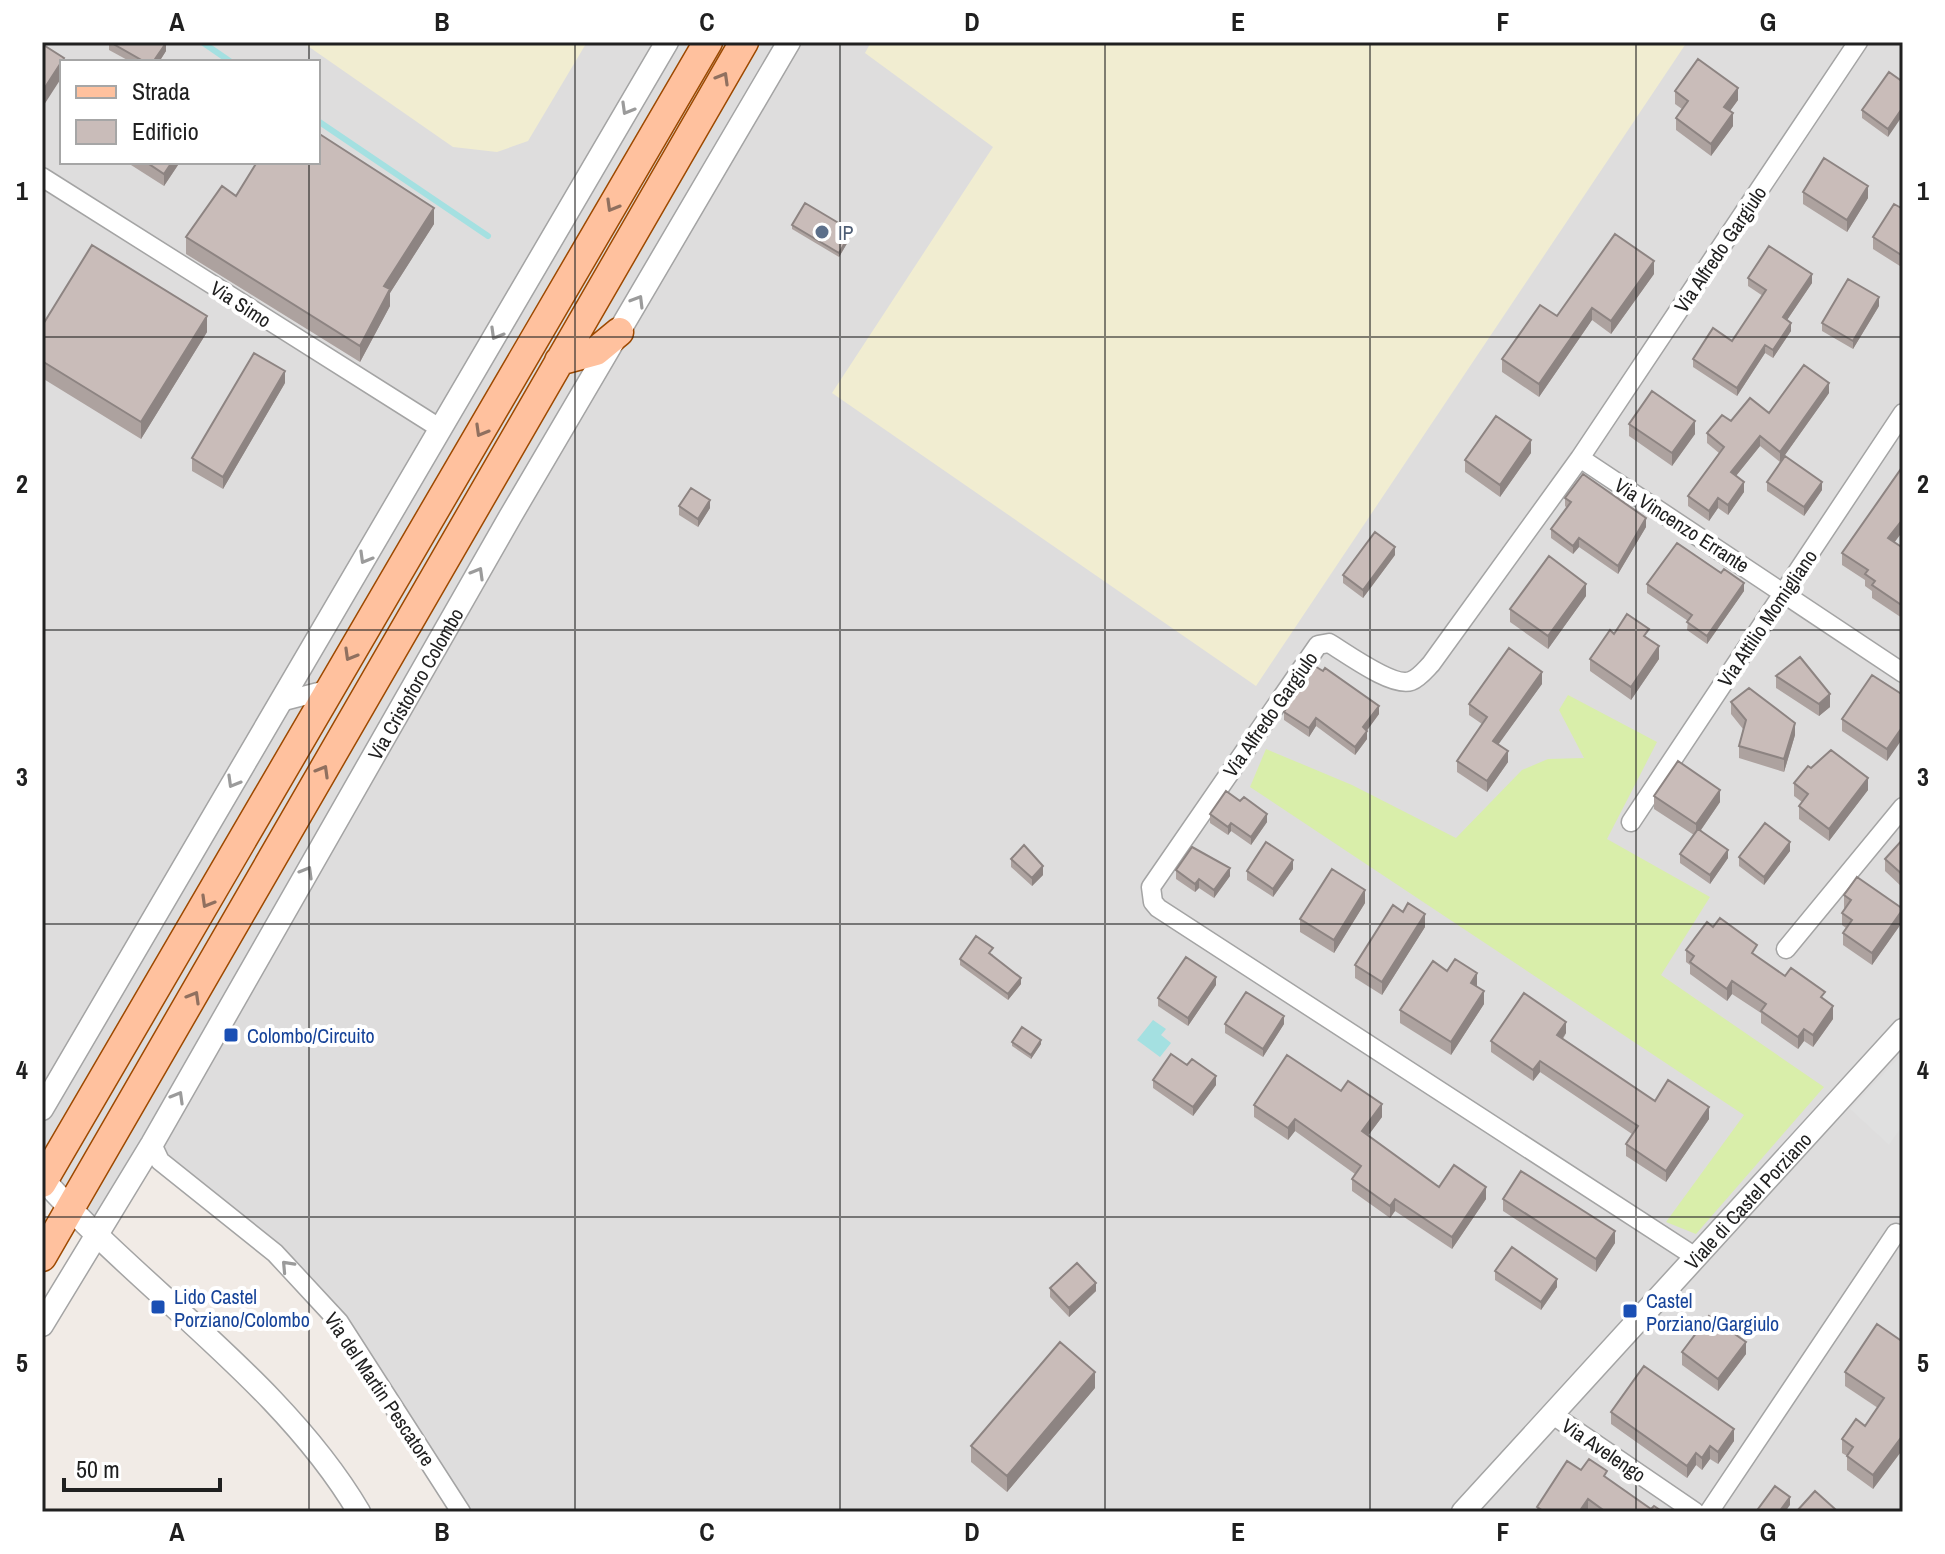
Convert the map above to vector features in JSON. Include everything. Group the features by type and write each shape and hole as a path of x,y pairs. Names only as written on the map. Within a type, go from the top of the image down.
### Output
{"main road":[{"path":"43,1180 708,42"},
{"name":"Via Cristoforo Colombo","path":"42,1257 72,1210 744,42"},
{"path":"559,361 596,351 619,332"}],"street":[{"path":"42,1109 667,42"},
{"name":"Via Cristoforo Colombo","path":"42,1325 152,1144 789,42"},
{"name":"Via Alfredo Gargiulo","path":"1694,1256 1158,908 1150,895 1154,879 1318,645 1329,643 1390,679 1403,683 1417,678 1431,664 1580,458 1858,42"},
{"name":"Via Simo","path":"42,177 441,429"},
{"name":"Via Attilio Momigliano","path":"1631,822 1903,413"},
{"name":"Via Vincenzo Errante","path":"1580,458 1903,673"},
{"path":"280,702 330,689"},
{"path":"1786,949 1903,807"},
{"name":"Viale di Castel Porziano","path":"1463,1512 1903,1030"},
{"name":"Via del Martin Pescatore","path":"152,1144 160,1161 275,1253 339,1322 461,1512"},
{"path":"43,1180 97,1237 287,1416 359,1512"},
{"path":"1709,1512 1896,1233"},
{"name":"Via Avelengo","path":"1553,1415 1695,1512"}],"shaded area":[{"path":"42,42 1903,42 1903,1512 461,1512 339,1322 160,1161 165,1122 97,1237 42,1181"},
{"path":"302,42 587,42 528,141 497,152 453,147"},
{"path":"871,42 1687,42 1256,686 832,393 993,147 865,53"},
{"path":"1903,1053 1903,1125 1889,1145 1850,1109"}],"green space":[{"path":"1568,695 1657,742 1607,839 1710,897 1661,975 1824,1087 1696,1234 1666,1222 1744,1115 1250,787 1266,749 1352,785 1456,838 1522,770 1548,759 1584,758 1559,710"}],"water":[{"path":"1153,1020 1166,1029 1161,1035 1171,1043 1160,1057 1137,1040"}],"building":[{"path":"110,42 166,43 154,60 142,60"},
{"path":"42,44 64,58 42,92"},
{"path":"1698,59 1738,88 1724,107 1733,113 1711,144 1676,118 1688,101 1675,91"},
{"path":"1889,72 1903,82 1903,107 1888,129 1862,110"},
{"path":"320,134 434,208 384,286 390,289 360,346 186,237 222,186 236,196 256,164 320,164"},
{"path":"1824,158 1868,186 1847,220 1803,192"},
{"path":"149,164 171,164 164,174"},
{"name":"IP","path":"805,203 852,231 839,253 792,225"},
{"path":"1894,204 1903,209 1903,256 1873,237"},
{"path":"1615,234 1654,261 1611,321 1592,308 1539,384 1502,359 1540,305 1557,316"},
{"path":"92,245 207,316 141,422 42,361 42,326"},
{"path":"1769,246 1812,274 1783,317 1791,323 1773,350 1765,345 1737,388 1693,359 1713,328 1732,341 1766,290 1748,278"},
{"path":"1848,279 1879,297 1853,341 1822,323"},
{"path":"254,353 285,371 223,477 192,458"},
{"path":"1804,365 1829,383 1780,452 1760,436 1731,472 1744,482 1728,505 1718,498 1709,511 1688,496 1724,447 1707,433 1722,415 1731,421 1750,398 1769,413"},
{"path":"1652,391 1695,421 1672,453 1629,424"},
{"path":"1496,416 1531,440 1500,485 1465,460"},
{"path":"1785,456 1822,482 1804,507 1767,482"},
{"path":"1903,466 1903,519 1888,538 1903,548 1903,606 1872,585 1875,581 1865,574 1868,570 1842,553"},
{"path":"1583,474 1646,518 1618,566 1579,538 1573,546 1551,529 1571,502 1565,498"},
{"path":"691,488 710,500 698,519 679,506"},
{"path":"1375,532 1395,547 1363,590 1343,575"},
{"path":"1677,543 1721,573 1724,569 1744,583 1707,636 1687,622 1692,615 1647,584"},
{"path":"1549,556 1586,584 1548,636 1510,609"},
{"path":"1627,614 1649,629 1644,636 1659,646 1631,687 1590,659 1610,630 1614,634"},
{"path":"1509,648 1542,672 1493,741 1508,751 1487,781 1457,761 1487,717 1469,704"},
{"path":"1800,657 1830,694 1819,704 1776,676"},
{"path":"1313,665 1323,671 1325,668 1379,706 1363,727 1367,731 1355,747 1316,718 1309,728 1284,712"},
{"path":"1872,675 1903,695 1903,726 1887,749 1842,719"},
{"path":"1749,688 1795,723 1784,759 1739,746 1746,720 1731,702"},
{"path":"1831,750 1868,778 1829,829 1799,806 1808,794 1794,783 1808,766 1811,768"},
{"path":"1678,761 1720,790 1696,824 1654,796"},
{"path":"1226,791 1240,801 1244,797 1267,814 1251,837 1231,823 1228,827 1210,814"},
{"path":"1765,823 1790,842 1764,877 1739,857"},
{"path":"1698,829 1728,850 1710,875 1680,854"},
{"path":"1903,839 1903,875 1885,859"},
{"path":"1266,842 1293,860 1273,889 1247,871"},
{"path":"1024,845 1043,866 1032,878 1011,859"},
{"path":"1192,847 1230,868 1214,890 1199,879 1195,884 1176,870"},
{"path":"1332,869 1365,890 1334,940 1300,919"},
{"path":"1857,877 1903,909 1872,953 1843,933 1852,920 1842,913 1851,900 1844,895"},
{"path":"1408,903 1425,914 1382,982 1355,965 1393,905 1403,912"},
{"path":"1720,918 1757,945 1752,953 1785,976 1791,968 1825,992 1821,997 1833,1006 1813,1035 1804,1029 1798,1037 1761,1011 1766,1004 1732,981 1727,989 1690,962 1694,956 1686,950 1707,922 1713,927"},
{"path":"976,936 993,948 989,953 1021,978 1008,994 960,959"},
{"path":"1186,957 1216,977 1188,1018 1158,998"},
{"path":"1455,959 1477,973 1471,983 1484,991 1451,1042 1400,1010 1433,961 1447,971"},
{"path":"1246,992 1284,1016 1263,1049 1225,1024"},
{"path":"1524,993 1566,1022 1557,1035 1655,1101 1668,1080 1709,1107 1666,1171 1626,1144 1638,1126 1540,1061 1533,1070 1491,1041"},
{"path":"1022,1027 1041,1040 1031,1055 1012,1042"},
{"path":"1171,1054 1187,1065 1192,1059 1216,1076 1193,1107 1153,1080"},
{"path":"1287,1055 1341,1091 1348,1081 1382,1104 1362,1131 1439,1187 1454,1165 1486,1187 1452,1237 1395,1199 1390,1206 1352,1179 1361,1166 1295,1119 1288,1128 1254,1105"},
{"path":"1521,1171 1615,1231 1596,1259 1503,1199"},
{"path":"1512,1247 1557,1279 1541,1302 1495,1271"},
{"path":"1077,1263 1096,1283 1069,1308 1050,1288"},
{"path":"1709,1316 1746,1342 1718,1379 1682,1352"},
{"path":"1877,1324 1903,1342 1903,1435 1873,1475 1847,1456 1853,1447 1842,1439 1856,1419 1865,1426 1884,1398 1845,1372"},
{"path":"1060,1342 1095,1372 1007,1476 971,1446"},
{"path":"1644,1366 1734,1429 1718,1452 1710,1446 1702,1458 1696,1453 1687,1466 1611,1412"},
{"path":"1589,1459 1607,1471 1604,1476 1651,1509 1654,1506 1663,1512 1606,1512 1588,1499 1579,1512 1545,1512 1537,1507 1567,1461 1581,1470"},
{"path":"1775,1486 1790,1497 1779,1512 1762,1512 1758,1509"},
{"path":"1815,1491 1835,1509 1832,1512 1796,1512"}],"waterway":[{"path":"202,42 228,60"},
{"path":"320,122 488,236"}],"place":[{"name":"IP","path":"822,232"},
{"name":"Colombo/Circuito","path":"231,1035"},
{"name":"Lido Castel Porziano/Colombo","path":"158,1307"},
{"name":"Castel Porziano/Gargiulo","path":"1630,1311"}]}
